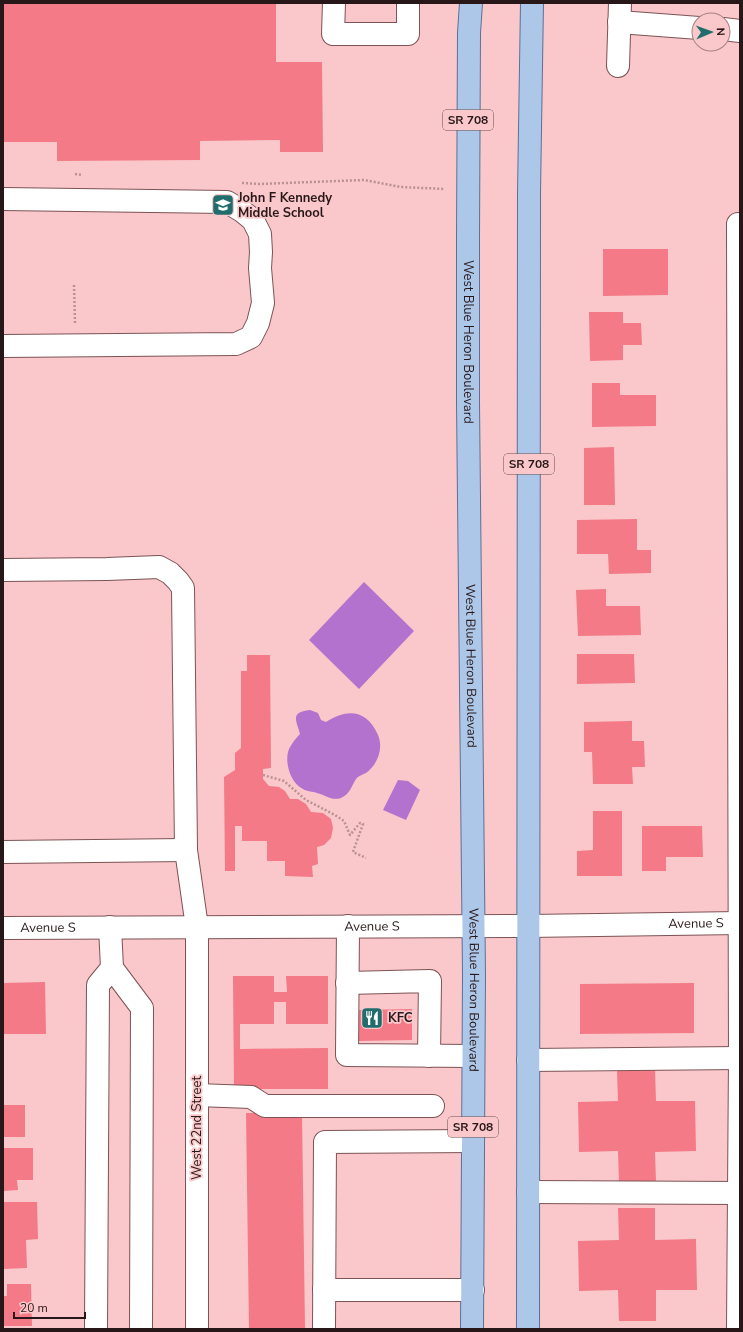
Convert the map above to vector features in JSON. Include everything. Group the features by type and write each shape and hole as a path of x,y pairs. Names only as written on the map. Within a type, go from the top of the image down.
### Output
{"main road":[{"name":"West Blue Heron Boulevard","path":"471,3 469,41 468,245 474,926 472,1329"},
{"name":"SR 708","path":"528,1329 529,193 532,3"}],"street":[{"path":"334,3 334,34 408,34 408,3"},
{"path":"618,66 620,12 691,26"},
{"path":"3,199 227,202 253,220 260,234 260,268 263,303 258,323 251,337 236,344 3,346"},
{"path":"738,224 740,923 738,1329"},
{"name":"West 22nd Street","path":"3,570 159,567 170,573 183,588 186,850 197,926 197,1329"},
{"path":"3,852 186,850"},
{"name":"Avenue S","path":"3,928 197,926 528,926 740,923"},
{"path":"348,926 347,1004 353,1040 358,1046 401,1046 421,1056 474,1056"},
{"path":"110,927 112,968 142,1008 141,1329"},
{"path":"96,1329 98,985 112,968"},
{"path":"347,982 430,981 421,1056"},
{"path":"528,1060 740,1058"},
{"path":"197,1095 251,1097 265,1106 433,1106"},
{"path":"324,1329 325,1142 473,1141"},
{"path":"528,1192 739,1193"},
{"path":"324,1290 473,1290"}],"path":[{"path":"75,174 89,177"},
{"path":"238,183 259,184 364,180 401,187 451,189"},
{"path":"74,285 76,346"},
{"path":"263,775 284,781 306,800 344,821 350,835 360,823 363,824 353,852 366,858"}],"shaded area":[{"path":"364,582 414,631 359,689 309,640"},
{"path":"310,710 318,713 321,720 326,722 349,713 363,716 374,727 380,740 380,751 373,766 366,773 357,778 348,792 338,799 308,791 298,786 289,771 287,759 289,749 300,734 296,721 297,715 304,711"},
{"path":"398,780 408,781 420,790 406,820 383,810"}],"building":[{"path":"3,3 276,3 276,62 322,62 323,152 280,152 280,140 200,141 200,160 57,161 57,142 3,142"},
{"path":"603,249 668,249 668,295 603,296"},
{"path":"589,312 623,312 623,323 641,323 642,345 623,345 623,360 590,361"},
{"path":"592,383 620,383 620,395 656,395 656,426 592,427"},
{"path":"614,447 615,505 584,505 584,448"},
{"path":"637,519 637,550 651,550 651,573 609,574 608,554 577,554 577,520"},
{"path":"606,589 606,606 640,606 641,635 578,636 576,590"},
{"path":"577,654 634,654 635,683 577,684"},
{"path":"247,655 270,655 271,768 263,769 263,779 269,786 279,787 285,791 290,799 298,799 306,804 311,812 323,813 331,819 333,828 331,838 324,845 317,847 318,864 312,866 313,877 285,876 285,861 267,861 267,841 242,841 242,826 235,826 235,871 225,871 224,777 235,770 235,753 241,748 241,671 247,671"},
{"path":"632,721 632,741 644,741 645,767 632,767 633,784 593,784 592,752 584,752 584,722"},
{"path":"593,811 622,811 622,876 577,876 577,851 593,850"},
{"path":"642,826 702,826 703,857 666,857 666,871 642,871"},
{"path":"233,976 274,976 274,992 287,992 286,976 328,976 328,1024 286,1024 286,1002 274,1002 274,1024 240,1024 240,1049 328,1048 328,1089 234,1089"},
{"path":"45,982 46,1034 3,1034 3,983"},
{"path":"694,983 694,1033 580,1034 580,984"},
{"path":"412,1009 412,1040 359,1041 358,1010"},
{"path":"655,1069 656,1101 695,1101 696,1151 655,1152 656,1182 619,1183 618,1151 579,1152 578,1102 618,1101 617,1070"},
{"path":"3,1105 25,1105 25,1137 3,1137"},
{"path":"246,1113 302,1113 305,1329 249,1329"},
{"path":"3,1148 33,1148 33,1180 17,1180 18,1190 3,1191"},
{"path":"3,1202 37,1202 38,1239 26,1240 27,1268 3,1269"},
{"path":"618,1208 655,1208 655,1240 696,1239 697,1290 656,1290 656,1321 619,1321 618,1290 579,1291 578,1241 619,1240"},
{"path":"7,1284 31,1284 32,1326 3,1326 3,1296 7,1296"}],"place":[{"name":"John F Kennedy Middle School","path":"223,205"},
{"name":"KFC","path":"372,1018"}]}
